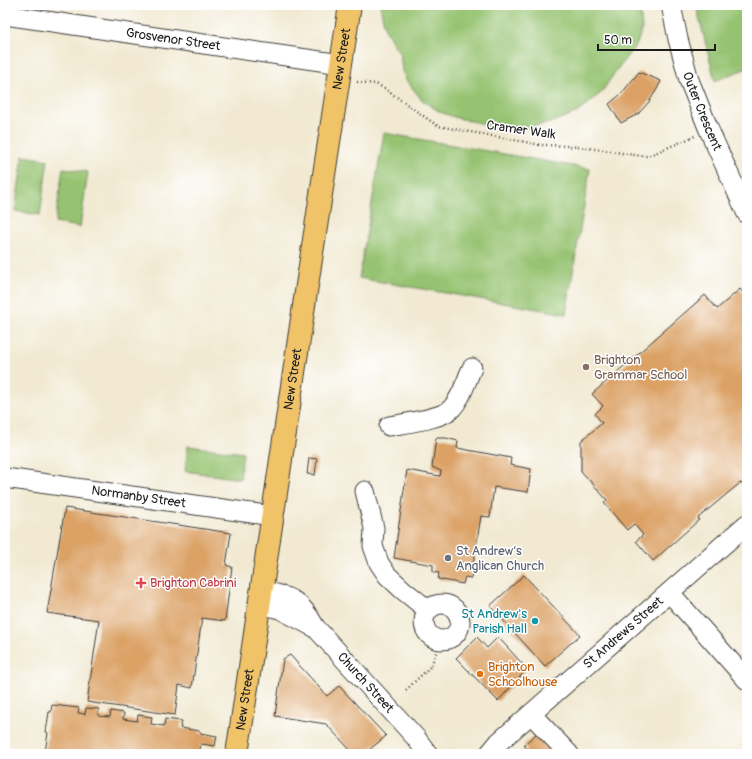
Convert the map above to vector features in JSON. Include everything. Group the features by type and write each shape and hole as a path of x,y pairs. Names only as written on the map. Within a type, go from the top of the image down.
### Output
{"main road":[{"name":"New Street","path":"237,754 350,5"}],"street":[{"name":"Outer Crescent","path":"671,5 678,39 690,80 709,130 747,214"},
{"name":"Grosvenor Street","path":"5,15 340,72"},
{"path":"389,426 434,417 448,412 454,406 472,368"},
{"name":"Normanby Street","path":"5,478 273,516"},
{"path":"365,491 374,528 373,546 379,563 387,575 403,590 423,606 429,608"},
{"name":"St Andrews Street","path":"479,754 494,748 747,524"},
{"path":"670,593 747,680"},
{"name":"Church Street","path":"261,597 286,596 297,602 304,609 315,627 416,738 428,754"},
{"path":"440,603 454,608 458,613 460,622 459,629 456,634 447,640 437,640 431,637 424,628 423,619 429,608 440,603"},
{"path":"531,714 569,754"},
{"name":"Church Street","path":"416,738 439,754"}],"path":[{"name":"Cramer Walk","path":"340,72 384,88 438,126 541,145 558,145 648,156 709,130"},
{"path":"406,690 431,666 437,650 437,640"}],"green space":[{"path":"380,5 640,5 642,29 637,44 601,93 578,112 550,123 520,129 488,125 454,117 440,112 422,100 406,80 402,71 400,53 385,29"},
{"path":"696,5 747,5 747,68 715,81"},
{"path":"384,133 590,169 566,314 359,278"},
{"path":"23,156 48,160 40,215 15,211"},
{"path":"63,168 88,172 80,227 55,223"},
{"path":"188,446 243,453 240,479 185,471"}],"building":[{"path":"639,72 661,81 649,102 638,114 621,123 609,104 621,94"},
{"path":"740,289 747,297 747,485 740,483 698,518 699,520 653,561 636,541 643,535 634,524 627,530 604,503 607,500 581,471 581,441 602,423 595,414 603,406 592,394 705,295 717,309"},
{"path":"436,438 446,438 458,441 457,448 511,458 510,465 531,469 528,492 494,487 490,517 481,516 471,578 465,577 463,584 438,579 439,573 433,572 433,565 394,558 407,470 440,476 441,471 432,467"},
{"path":"309,458 317,459 315,475 307,474"},
{"name":"Brighton Cabrini","path":"65,508 231,533 226,565 232,567 225,621 202,618 192,688 179,685 175,715 87,702 99,620 47,613"},
{"name":"St Andrew's Parish Hall","path":"524,575 580,635 545,666 490,606"},
{"path":"477,637 487,648 498,637 527,669 498,701 456,658"},
{"path":"290,655 327,696 339,686 386,736 364,754 354,754 326,724 275,716 283,659"},
{"path":"52,705 79,708 78,713 85,714 86,708 99,709 98,716 110,717 111,711 124,713 123,719 137,721 138,715 152,717 151,724 164,726 165,719 182,721 180,728 200,731 200,733 217,736 215,746 201,744 199,754 48,754 48,752 45,752 48,733 46,732 49,712 51,712"},
{"path":"539,731 560,754 521,754 527,749 524,745"}],"place":[{"name":"Brighton Grammar School","path":"586,367"},
{"name":"St Andrew’s Anglican Church","path":"448,558"},
{"name":"Brighton Cabrini","path":"141,583"},
{"name":"St Andrew's Parish Hall","path":"535,621"},
{"name":"Brighton Schoolhouse","path":"480,674"}]}
